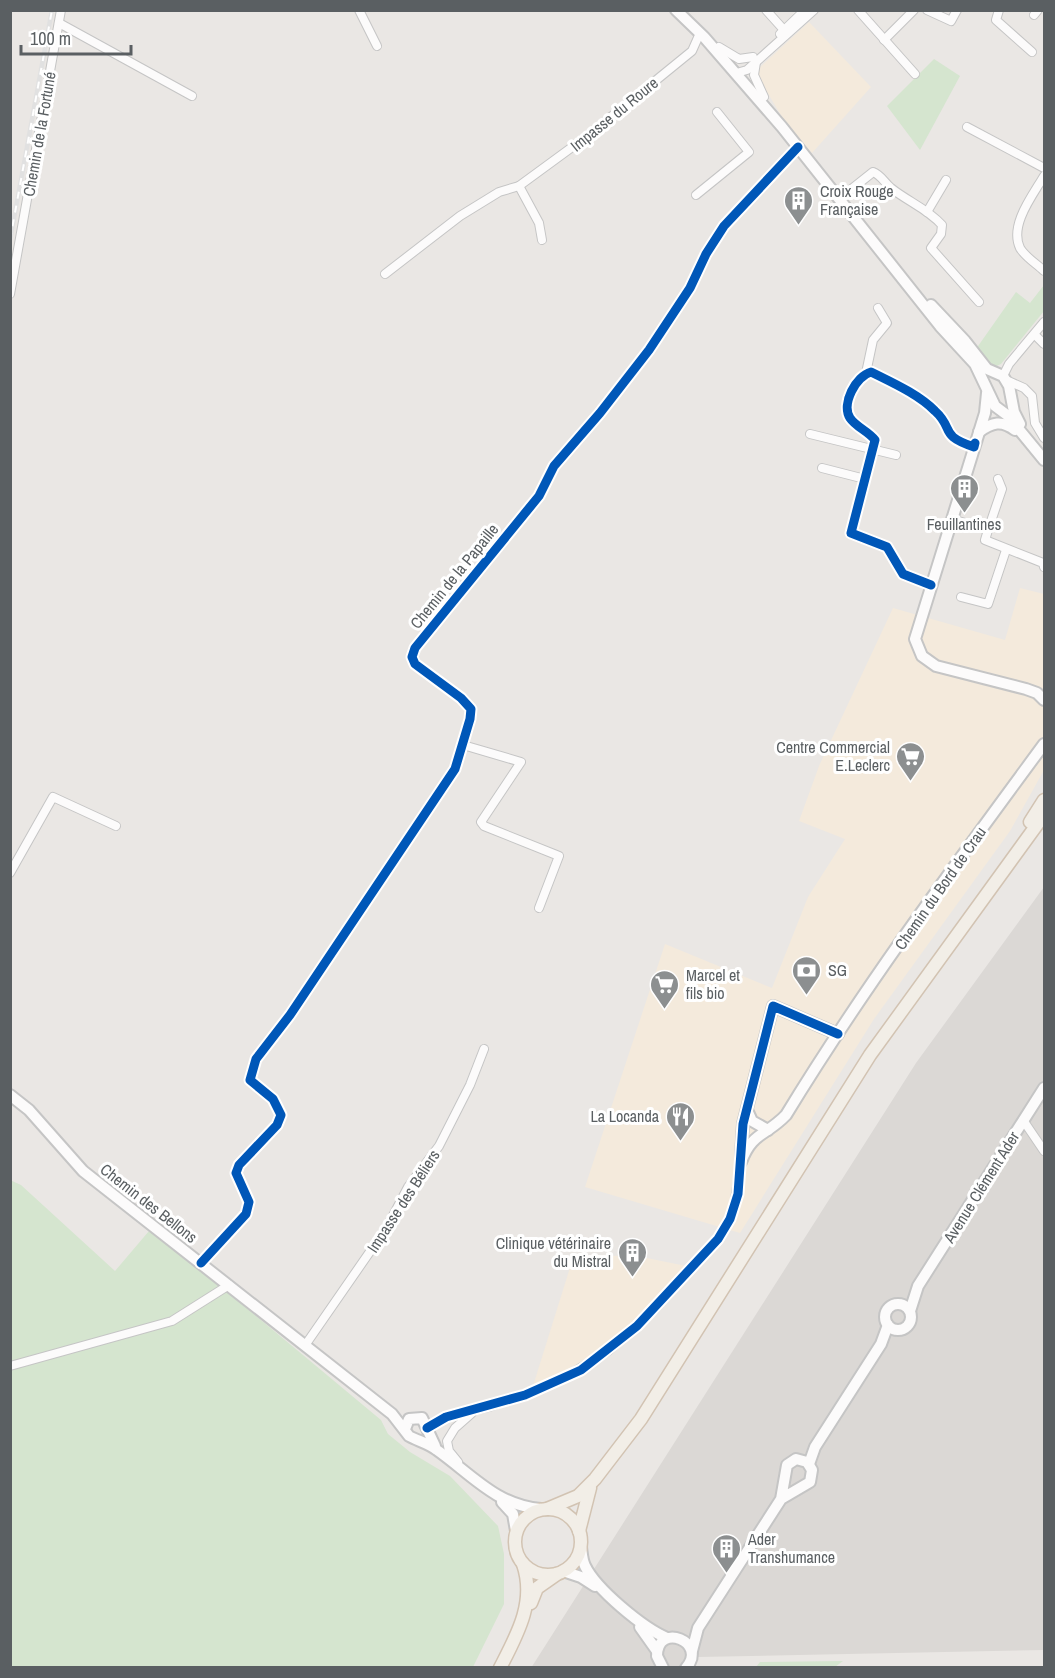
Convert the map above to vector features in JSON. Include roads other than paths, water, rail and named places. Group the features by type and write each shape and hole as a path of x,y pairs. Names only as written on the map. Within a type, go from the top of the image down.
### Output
{"main road":[{"path":"959,933 980,892 1044,801"},
{"path":"523,1618 529,1588 524,1564 515,1548 516,1531 528,1515 572,1501 595,1479 656,1397 870,1055 1044,815"},
{"path":"500,1668 537,1588 574,1562 580,1547 579,1531 586,1497 595,1479"},
{"path":"544,1509 570,1517 579,1531"},
{"path":"524,1564 539,1574 560,1572"}],"street":[{"name":"Chemin de la Fortuné","path":"10,294 61,10"},
{"path":"359,10 377,46"},
{"path":"676,10 742,71 782,127 839,199 940,326 975,364 1000,408 1044,460"},
{"path":"766,10 784,30"},
{"path":"763,100 754,75 755,60 805,10"},
{"path":"742,71 814,10"},
{"path":"858,10 915,74"},
{"path":"884,40 914,10"},
{"path":"927,10 951,21 957,10"},
{"path":"999,10 996,20 1032,52"},
{"path":"59,23 192,96"},
{"name":"Impasse du Roure","path":"385,274 460,216 499,192 519,186 602,125 692,51 702,35"},
{"path":"717,49 739,59 755,60"},
{"path":"717,49 763,100"},
{"path":"696,195 749,152 717,112"},
{"path":"967,127 1044,168"},
{"name":"Chemin de la Papaille","path":"201,1263 246,1214 249,1202 236,1173 239,1166 277,1125 281,1115 273,1100 257,1089 250,1080 256,1059 290,1015 455,770 471,709 461,698 415,664 412,657 415,648 539,496 554,466 600,413 649,350 690,288 706,254 724,226 798,147"},
{"path":"839,199 873,172 942,225 932,248 979,302"},
{"path":"1044,176 1026,208 1016,233 1021,250 1044,271"},
{"path":"927,212 946,180"},
{"path":"519,186 539,223 542,240"},
{"path":"907,282 999,375 1012,400 1021,426 1044,453"},
{"path":"867,374 873,340 888,322 878,308"},
{"path":"1044,322 1009,364 986,387 974,447 915,639 922,656 945,670 1026,689 1037,693 1044,700"},
{"path":"1035,334 1044,344"},
{"path":"931,585 903,574 887,547 851,533 875,440 854,422 847,408 857,381 871,372 906,390 937,411 950,437 974,447"},
{"path":"999,375 1024,388 1032,396 1035,423 1044,438"},
{"path":"978,432 1000,408 1024,388"},
{"path":"978,432 991,424 1002,423 1024,438"},
{"path":"810,434 896,455"},
{"path":"822,468 865,479"},
{"path":"998,479 1002,489 985,540 1043,563 1044,567"},
{"path":"952,519 988,530"},
{"path":"961,597 988,604 1006,550"},
{"name":"Chemin du Bord de Crau","path":"741,1162 753,1138 768,1130 786,1115 838,1034 964,853 1044,744"},
{"path":"463,745 521,762 481,822 484,826 559,856 540,908"},
{"path":"10,873 53,797 116,826"},
{"name":"Chemin du Bord de Crau","path":"423,1429 446,1417 473,1412 559,1381 596,1360 637,1326 682,1280 727,1227 738,1194 743,1124 773,1006 838,1034"},
{"name":"Impasse des Béliers","path":"306,1344 387,1227 408,1187 439,1146 470,1086 484,1049"},
{"name":"Avenue Clément Ader","path":"910,1311 918,1286 1044,1088"},
{"name":"Chemin des Bellons","path":"10,1095 29,1110 84,1171 407,1424 409,1436 423,1429"},
{"path":"747,1110 752,1121 768,1130"},
{"path":"1023,1120 1044,1151"},
{"path":"10,1366 172,1321 229,1285"},
{"name":"Avenue Clément Ader","path":"898,1304 918,1286"},
{"path":"898,1304 910,1311 909,1325 904,1329 892,1328 886,1314 890,1307 898,1304"},
{"path":"686,1668 698,1628 781,1499 787,1465 804,1462 892,1328"},
{"path":"471,1476 448,1451 447,1441 455,1428 473,1412"},
{"path":"407,1424 423,1429 437,1450 498,1497 513,1514 516,1531"},
{"path":"781,1499 807,1485 812,1478 804,1462"},
{"path":"786,1479 791,1485 800,1487"},
{"path":"498,1497 516,1506 544,1509"},
{"path":"580,1547 586,1568 600,1585 644,1626 667,1638 680,1637 698,1628"},
{"path":"560,1572 581,1577 597,1587 636,1623 659,1662"},
{"path":"680,1637 688,1642 696,1668"},
{"path":"659,1662 667,1638"}],"railway":[{"path":"10,240 52,10"}],"place":[{"name":"Croix Rouge Française","path":"799,226"},
{"name":"Feuillantines","path":"964,514"},
{"name":"Centre Commercial E.Leclerc","path":"911,782"},
{"name":"SG","path":"807,996"},
{"name":"Marcel et fils bio","path":"665,1010"},
{"name":"La Locanda","path":"680,1142"},
{"name":"Clinique vétérinaire du Mistral","path":"632,1278"},
{"name":"Ader Transhumance","path":"727,1574"}]}
